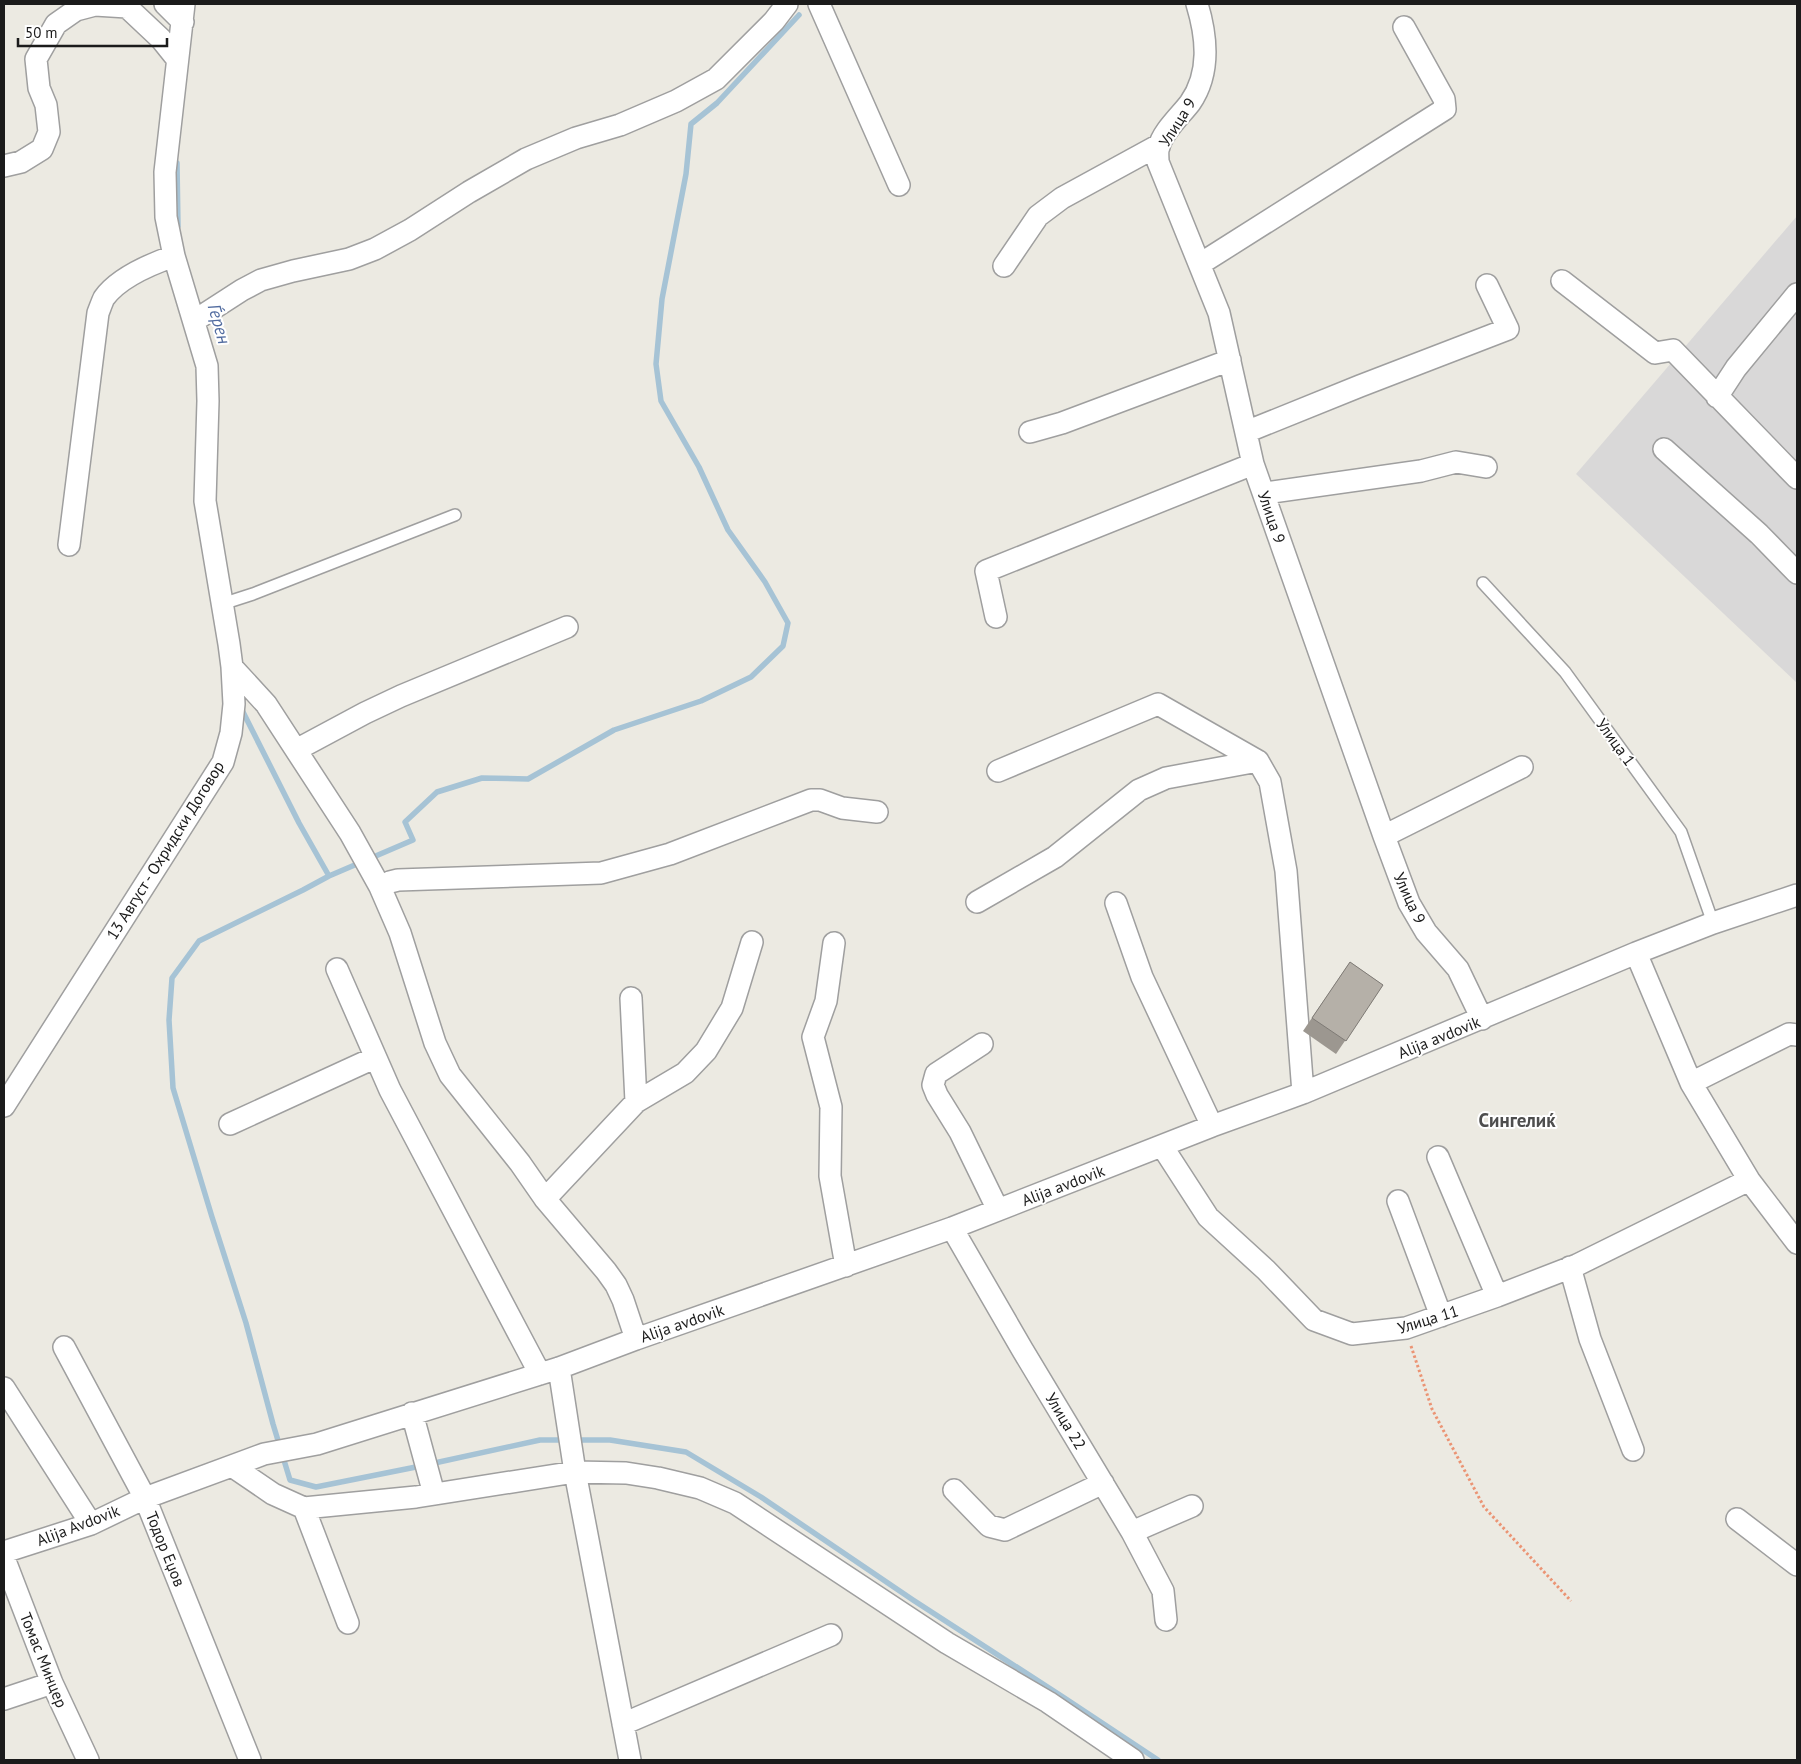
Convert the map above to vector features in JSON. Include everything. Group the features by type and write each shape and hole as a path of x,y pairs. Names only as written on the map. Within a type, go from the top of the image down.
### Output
{"street":[{"path":"165,4 183,13"},
{"path":"194,321 261,280 292,271 349,259 375,249 410,230 469,192 526,159 576,138 620,125 676,101 716,79 774,21 787,4"},
{"path":"819,4 898,185"},
{"name":"Улица 9","path":"1197,4 1206,48 1203,75 1191,102 1170,126 1159,145 1158,162 1219,313 1253,464 1409,903 1426,932 1458,969 1482,1020"},
{"path":"4,166 21,162 42,149 49,132 46,105 39,88 36,59 56,24 76,10 95,5 127,7 161,39 177,59"},
{"name":"13 Август - Охридски Договор","path":"4,1106 223,762 231,733 234,704 232,667 205,501 208,402 207,366 174,256 166,217 165,172 183,13"},
{"path":"1200,264 1445,110 1444,99 1404,27"},
{"path":"1004,266 1038,216 1062,198 1159,145"},
{"path":"68,545 98,313 104,298 124,280 146,266 174,256"},
{"path":"1562,281 1655,353 1673,350 1797,478"},
{"path":"1246,432 1508,329 1487,285"},
{"path":"1717,397 1736,368 1797,294"},
{"path":"1030,432 1062,423 1230,360"},
{"path":"1664,449 1759,534 1797,573"},
{"path":"1264,493 1421,471 1456,462 1486,467"},
{"path":"996,617 986,571 1253,464"},
{"path":"296,750 401,696 567,627"},
{"path":"232,667 266,704 350,833 376,879 400,933 435,1043 450,1076 520,1163 545,1199 616,1285 636,1339"},
{"path":"998,771 1158,704 1258,761 1270,782 1286,871 1303,1093"},
{"path":"977,902 1055,857 1139,790 1166,778 1258,761"},
{"path":"1384,836 1522,767"},
{"path":"376,879 390,882 398,880 601,873 670,854 811,800 820,800 842,808 877,812"},
{"name":"Alija avdovik","path":"264,1454 316,1444 549,1371 952,1228 1212,1126 1303,1093 1482,1020 1636,953 1797,895"},
{"path":"1116,903 1142,977 1212,1126"},
{"path":"545,1199 636,1102 685,1073 706,1051 732,1008 752,942"},
{"path":"834,943 826,1001 813,1037 831,1106 830,1176 846,1266"},
{"path":"1636,953 1690,1083 1750,1180 1797,1243"},
{"path":"337,969 374,1058 394,1099 549,1371 565,1414 630,1760"},
{"path":"632,998 636,1102"},
{"path":"1690,1083 1789,1034 1797,1034"},
{"path":"982,1044 936,1074 933,1085 937,1096 960,1132 998,1210"},
{"path":"230,1124 374,1058"},
{"name":"Улица 11","path":"1162,1146 1208,1217 1266,1270 1314,1320 1352,1334 1406,1328 1497,1296 1570,1267 1750,1180"},
{"path":"1438,1157 1497,1296"},
{"path":"1398,1201 1441,1316"},
{"name":"Улица 22","path":"952,1228 1132,1532 1163,1591 1166,1620"},
{"path":"1570,1267 1590,1339 1633,1450"},
{"name":"Тодор Еџов","path":"64,1346 145,1498 250,1760"},
{"path":"4,1388 91,1524"},
{"path":"412,1413 433,1489"},
{"name":"Alija Avdovik","path":"4,1552 91,1524 145,1498 264,1454"},
{"path":"232,1466 273,1494 304,1508 433,1489 574,1463 658,1478 700,1488 735,1503 947,1642 1048,1702 1133,1760"},
{"path":"954,1490 989,1526 1005,1530 1103,1484"},
{"path":"1132,1532 1192,1506"},
{"path":"304,1508 348,1622"},
{"path":"1737,1518 1797,1565"},
{"name":"Томас Минцер","path":"4,1558 52,1683 88,1760"},
{"path":"623,1724 831,1635"},
{"path":"4,1699 52,1683"}],"lane":[{"path":"222,604 455,515"},
{"name":"Улица 1","path":"1483,583 1565,672 1681,832 1713,924"}],"path":[{"path":"1406,1328 1432,1409 1484,1507 1571,1601"}],"shaded area":[{"path":"1797,216 1797,683 1576,474"}],"building":[{"path":"1350,962 1383,985 1346,1041 1312,1018"}],"waterway":[{"path":"421,1466 316,1487 290,1480 246,1323 173,1088 169,1020 172,978 199,941 329,876 413,840 405,822 437,792 482,778 528,779 614,730 701,701 751,677 783,646 788,623 765,582 728,530 699,467 661,401 656,364 662,299 686,174 691,124 717,103 799,15"},
{"name":"Ѓерен","path":"177,163 178,226"},
{"path":"242,710 299,823 329,876"},
{"path":"430,1464 540,1440 566,1440"},
{"path":"575,1440 610,1440 686,1452 761,1497 913,1600 1158,1760"}],"district":[{"name":"Сингелиќ","path":"1517,1120"}]}
